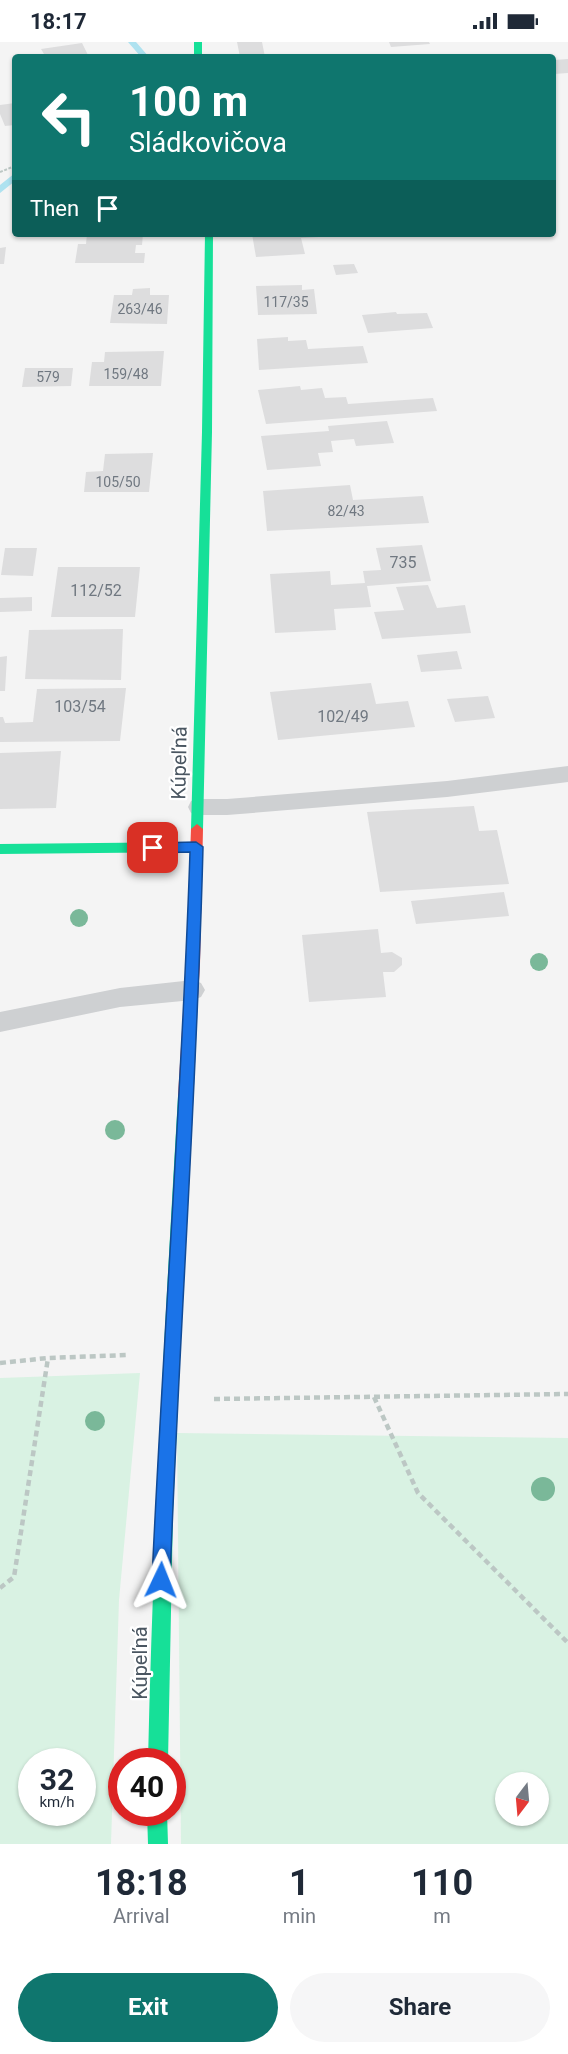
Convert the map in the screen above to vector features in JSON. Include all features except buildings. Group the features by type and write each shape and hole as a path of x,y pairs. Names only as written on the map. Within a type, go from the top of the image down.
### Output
{"street":[{"name":"Kúpeľná","path":"158,1748 159,1624 168,1400 192,990 207,432 209,237"},
{"path":"0,849 196,847"},
{"path":"157,1826 158,1844"}],"lane":[{"path":"198,807 228,807 436,790 568,774"},
{"path":"0,1022 150,993 192,990"}],"path":[{"path":"0,1363 48,1358 136,1355 172,1357"},
{"path":"0,1588 14,1577 48,1358"},
{"path":"168,1400 568,1394"},
{"path":"374,1397 418,1493 568,1643"}],"green space":[{"path":"140,1373 119,1600 114,1748 108,1748 108,1826 112,1826 111,1844 0,1844 0,1378"},
{"path":"177,1433 568,1438 568,1844 181,1844 181,1826 186,1826 186,1748 180,1748"}],"waterway":[{"path":"132,42 142,54"},
{"path":"0,190 12,179"}],"traffic: fast":[{"path":"198,42 198,54"},
{"path":"197,829 207,432 209,237"},
{"path":"0,849 196,847"},
{"path":"158,1748 164,1512 185,1096"},
{"path":"157,1826 158,1844"}],"traffic: jam":[{"path":"185,1096 193,964 197,829"}],"route":[{"path":"153,848 196,847 192,990 168,1400 161,1580"}]}
